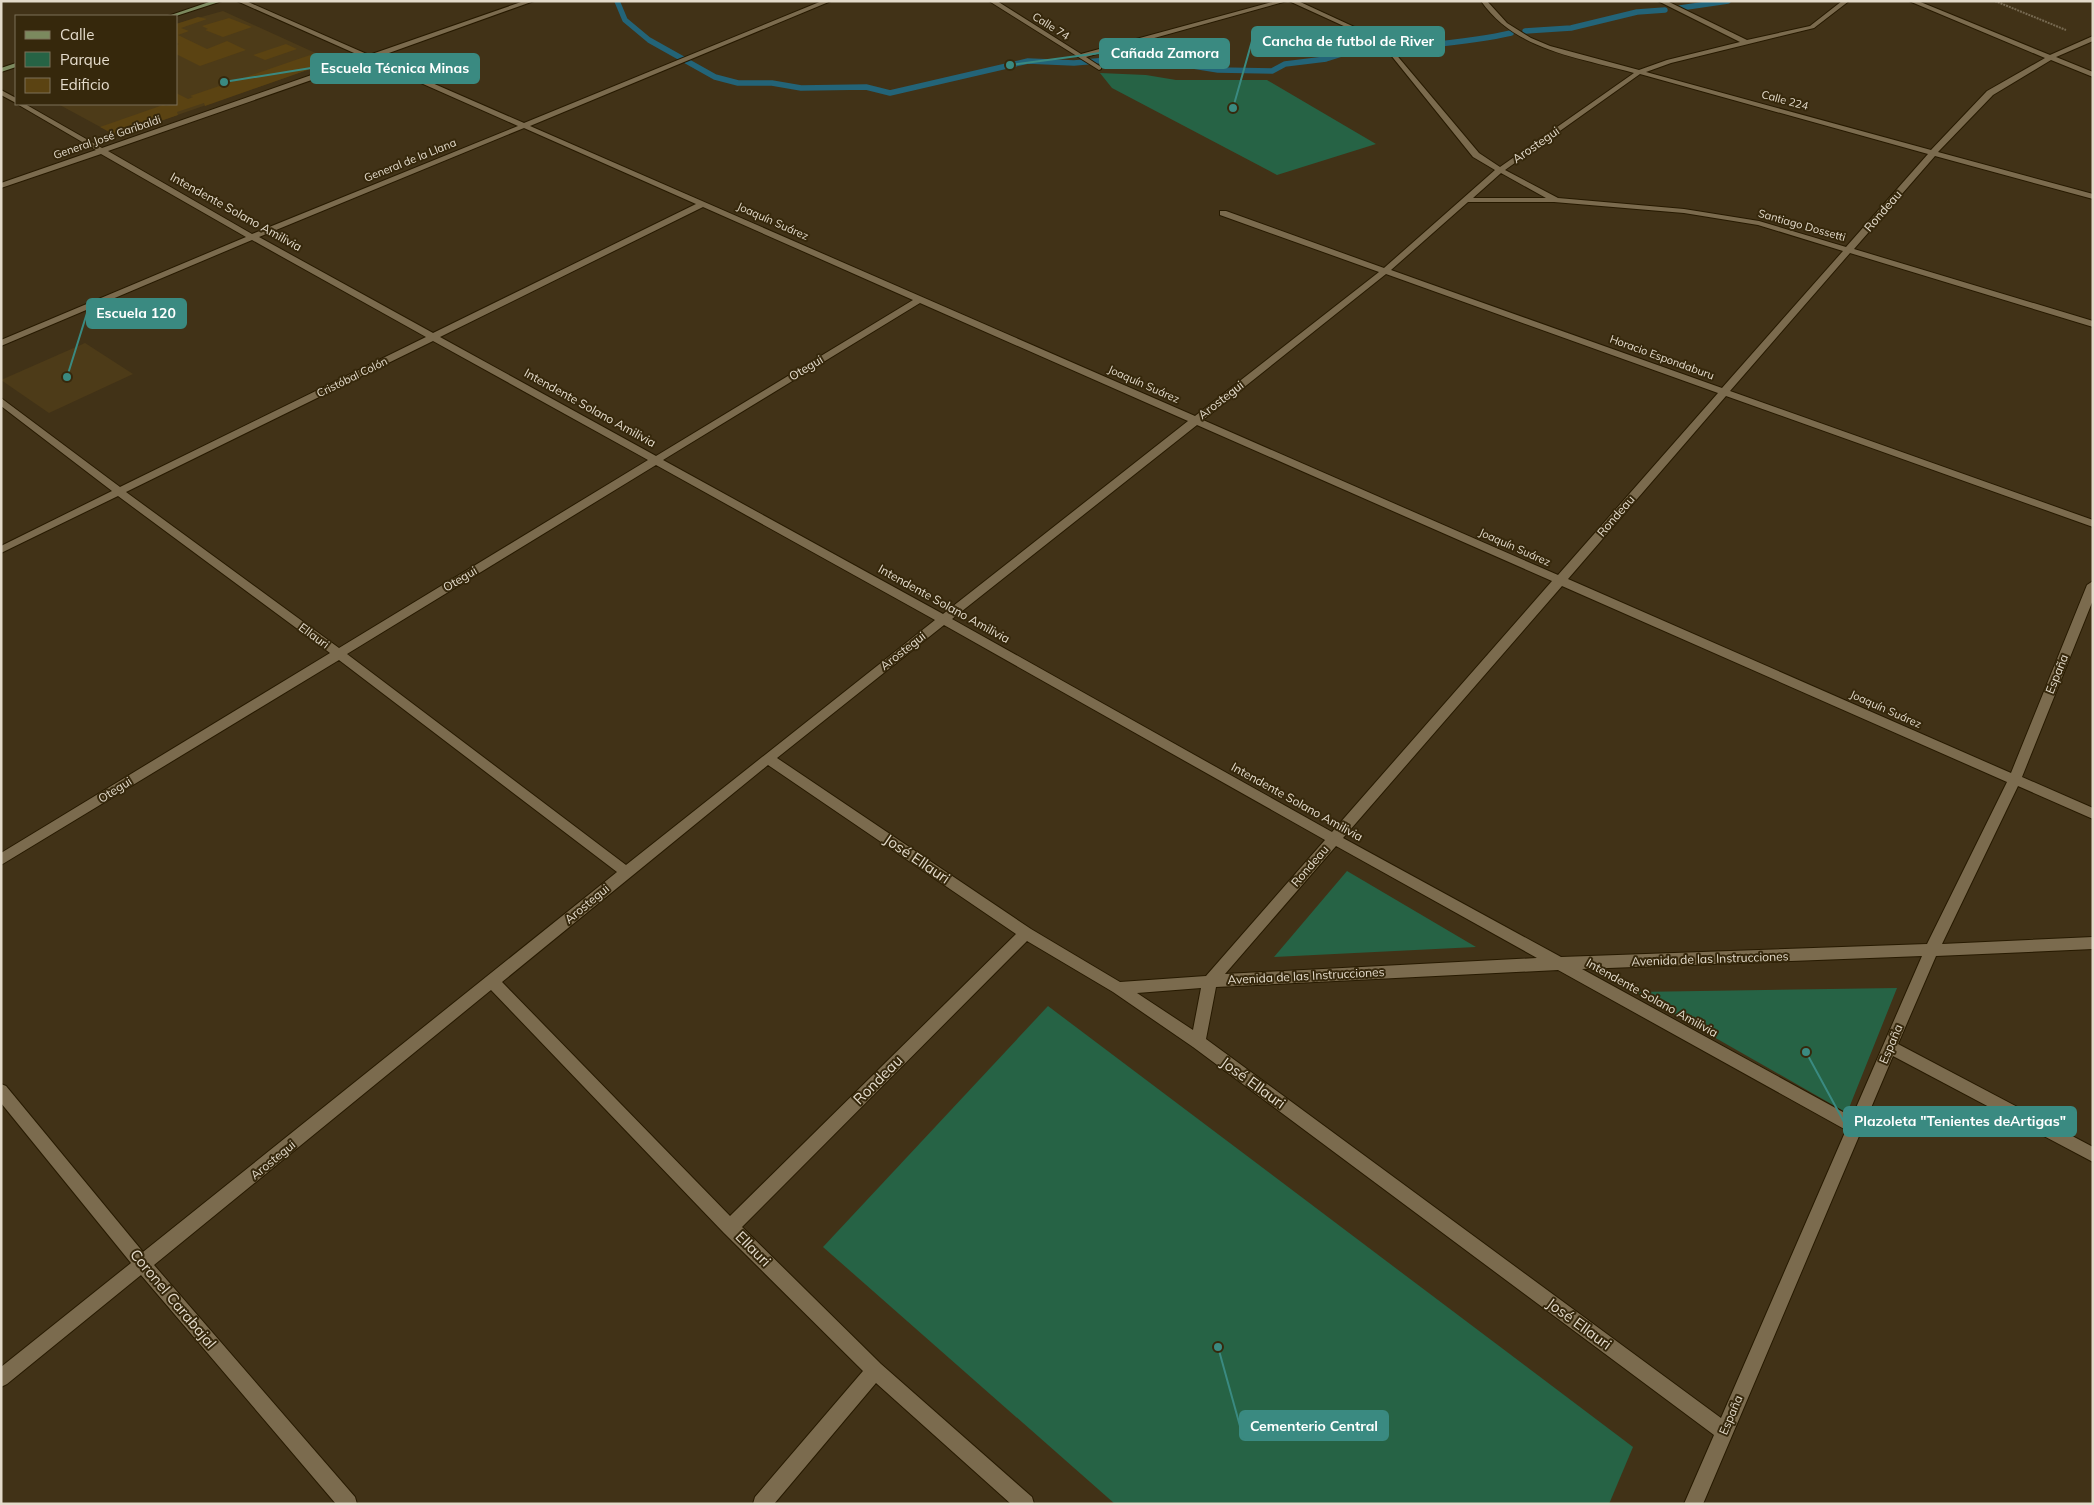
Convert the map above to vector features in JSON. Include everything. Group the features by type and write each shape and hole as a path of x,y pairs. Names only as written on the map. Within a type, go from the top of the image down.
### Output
{"street":[{"path":"174,15 219,1"},
{"name":"Joaquín Suárez","path":"240,1 2093,814"},
{"name":"General José Garibaldi","path":"1,186 531,1"},
{"name":"General de la Llana","path":"1,342 828,1"},
{"name":"Calle 74","path":"992,1 1096,66"},
{"path":"1084,58 1284,1"},
{"name":"Santiago Dossetti","path":"1292,1 1361,32 1392,53 1476,155 1556,200"},
{"name":"Calle 224","path":"1484,1 1495,17 1522,37 1548,47 2093,197"},
{"path":"1661,1 1747,43"},
{"name":"Arostegui","path":"1,1378 144,1265 768,758 1384,271 1500,170 1639,72 1669,61 1812,27 1846,1"},
{"path":"1912,1 2093,75"},
{"name":"Rondeau","path":"1198,1042 1210,981 1973,108 1990,93 2051,57 2091,39"},
{"path":"1,70 15,65"},
{"path":"1,92 15,100"},
{"name":"Intendente Solano Amilivia","path":"22,105 252,237 944,619 1855,1127"},
{"name":"Santiago Dossetti","path":"1465,200 1556,200 1703,214 1759,223 2093,324"},
{"name":"Cristóbal Colón","path":"1,550 703,204"},
{"name":"Horacio Espondaburu","path":"1223,213 2093,524"},
{"name":"Otegui","path":"1,860 920,299"},
{"name":"Ellauri","path":"1,401 118,492 338,653 626,872"},
{"name":"España","path":"1693,1504 1931,951 2014,779 2093,585"},
{"name":"José Ellauri","path":"768,758 1026,933 1118,988 1198,1042 1724,1431"},
{"name":"Rondeau","path":"730,1227 1026,933"},
{"name":"Avenida de las Instrucciones","path":"1118,988 1210,981 1562,964 1931,951 2093,943"},
{"name":"Ellauri","path":"492,982 730,1227 875,1370 1025,1504"},
{"path":"1890,1047 2093,1155"},
{"name":"Coronel Carabajal","path":"1,1091 144,1265 348,1504"},
{"path":"762,1504 875,1370"}],"path":[{"path":"1995,1 2091,39"}],"shaded area":[{"path":"223,11 333,61 117,136 60,105 178,105 178,23"},
{"path":"85,343 133,374 49,413 1,380"}],"green space":[{"path":"1100,73 1146,75 1176,80 1267,80 1376,144 1277,175 1112,88"},
{"path":"1347,871 1476,947 1274,957"},
{"path":"1897,988 1847,1113 1635,992"},
{"path":"1048,1006 1633,1447 1609,1504 1115,1504 823,1247"}],"building":[{"path":"198,17 207,19 181,28 189,31 178,35 178,23"},
{"path":"229,18 252,27 223,37 205,30 208,29 202,26"},
{"path":"178,35 207,49 227,41 246,50 200,66 178,55"},
{"path":"286,44 297,49 265,60 253,55"},
{"path":"316,53 333,61 205,106 204,103 177,112 178,115 117,136 100,127 163,105 178,105 178,94 188,99 193,97 190,96"}],"waterway":[{"path":"617,1 625,20 649,40 715,77 738,83 772,83 801,88 866,87 890,93 1028,61 1074,63 1119,59 1149,59 1218,70 1272,71 1285,64 1326,59 1345,53 1383,50"},
{"path":"1680,8 1728,1"},
{"path":"1525,31 1571,28 1637,12 1665,10"},
{"path":"1393,49 1467,41 1511,33"}],"place":[{"name":"Cañada Zamora","path":"1010,65"},
{"name":"Escuela Técnica Minas","path":"224,82"},
{"name":"Cancha de futbol de River","path":"1233,108"},
{"name":"Escuela 120","path":"67,377"},
{"name":"Plazoleta \"Tenientes deArtigas\"","path":"1806,1052"},
{"name":"Cementerio Central","path":"1218,1347"}]}
